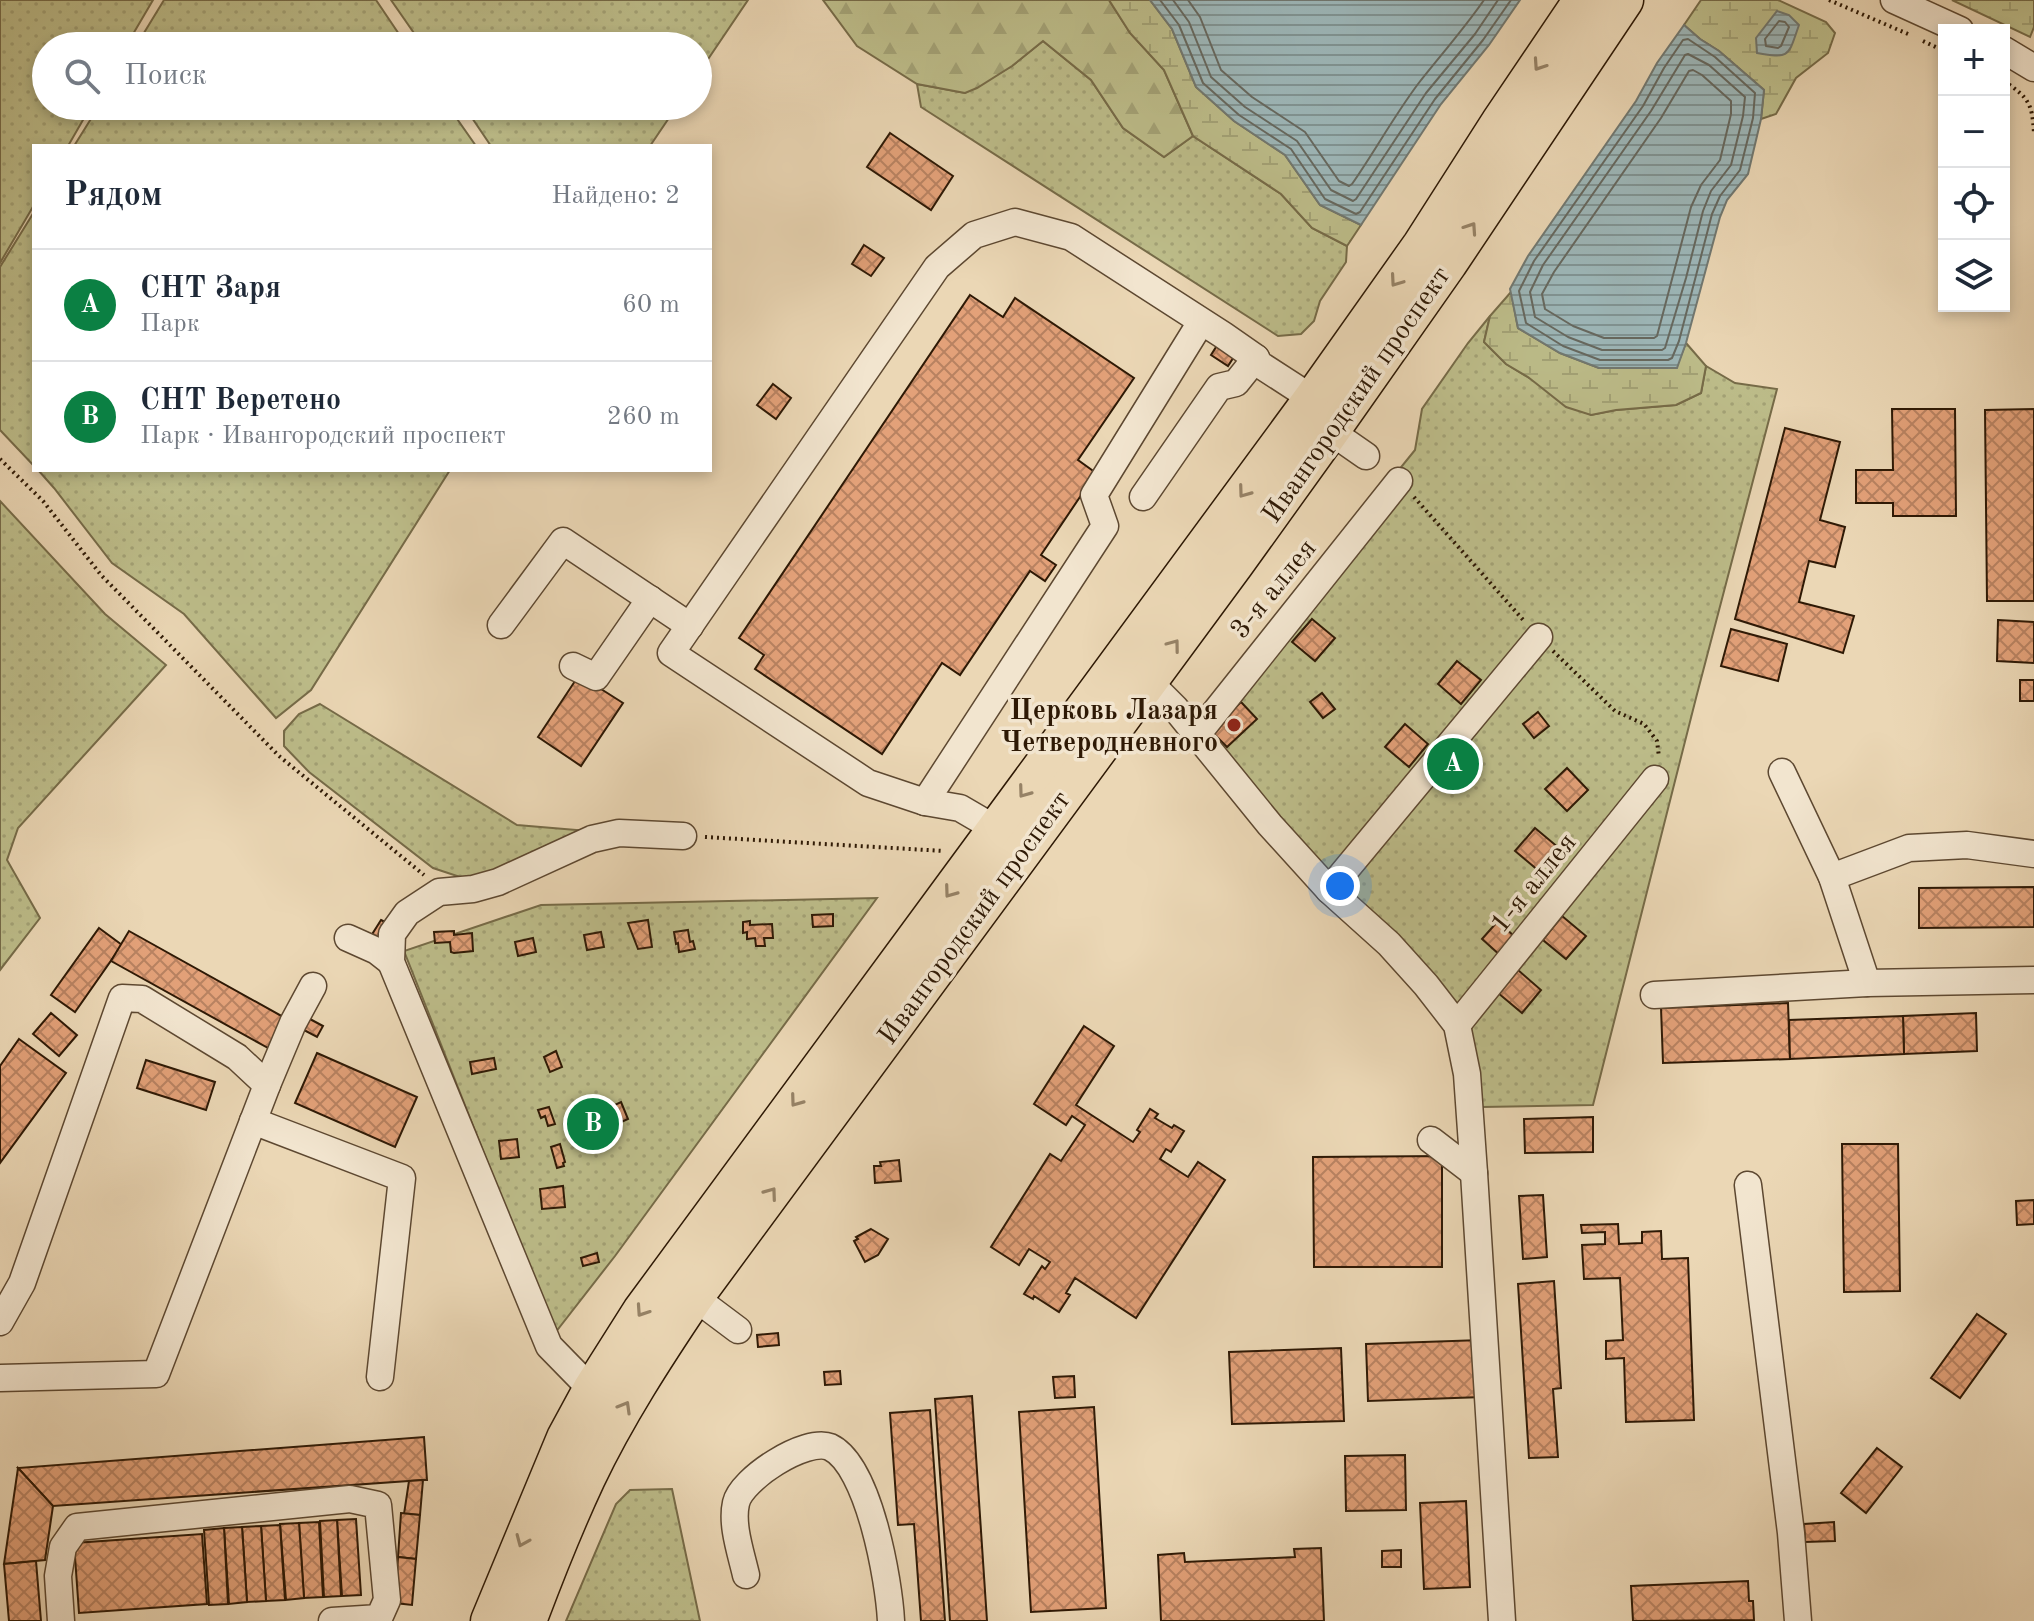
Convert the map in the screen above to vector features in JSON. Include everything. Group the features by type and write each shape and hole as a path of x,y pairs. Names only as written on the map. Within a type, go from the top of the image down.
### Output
{"highway":[{"name":"Ивангородский проспект","path":"527,1621 587,1476 653,1358 694,1297 1148,681 1322,415 1422,245 1583,0"},
{"name":"Ивангородский проспект","path":"490,1621 566,1438 642,1311 996,829 1322,415 1448,263 1624,0"}],"street":[{"path":"1894,0 1947,24"},
{"path":"2010,54 2034,68"},
{"path":"996,829 960,808 925,802 868,783 671,653 937,267 974,235 1015,222 1071,237 1256,358 1259,364 1322,415 1366,456"},
{"path":"925,802 1105,526 1094,495 1201,322"},
{"path":"1143,497 1219,387 1236,383 1256,358"},
{"name":"3-я аллея","path":"1196,736 1399,481"},
{"path":"501,625 563,541 690,626"},
{"path":"573,666 596,677 650,599"},
{"path":"1329,890 1539,637"},
{"path":"1148,681 1226,768 1270,825 1329,890 1389,944 1457,1025 1467,1074 1502,1621"},
{"path":"1782,772 1832,877 1867,983"},
{"name":"1-я аллея","path":"1457,1025 1655,779"},
{"path":"592,1390 549,1346 391,962 392,934 407,913 439,892 473,889 498,882 592,839 619,833 683,836"},
{"path":"1832,877 1909,848 1967,845 2034,854"},
{"path":"348,938 377,951 391,962"},
{"path":"1654,995 1867,983 2034,980"},
{"path":"0,1378 156,1374 267,1085 293,1023 313,986"},
{"path":"0,1322 22,1283 122,998 142,999 237,1057 267,1085"},
{"path":"253,1121 402,1178 380,1377"},
{"path":"1431,1140 1474,1173"},
{"path":"1748,1185 1791,1533 1798,1621"},
{"path":"694,1297 738,1330"},
{"path":"746,1575 735,1514 736,1499 749,1483 793,1453 810,1446 829,1447 847,1461 865,1497 887,1576 891,1621"},
{"path":"61,1621 58,1576 63,1547 77,1527 350,1499 378,1505 387,1600 379,1618 332,1621"}],"path":[{"path":"1829,0 1938,48"},
{"path":"2010,85 2025,96 2032,111 2034,133"},
{"path":"0,459 43,501 101,575 279,756 423,874 439,892"},
{"path":"683,836 952,851"}],"green space":[{"path":"0,0 153,0 134,32 32,32 32,120 83,120 69,144 32,144 32,208 0,263"},
{"path":"164,0 376,0 398,32 145,32"},
{"path":"391,0 748,0 712,53 712,32 413,32"},
{"path":"823,0 1109,0 1130,33 1164,70 1193,136 1164,157 1123,128 1091,80 1043,41 1012,66 965,93 917,84 857,46"},
{"path":"1109,0 1150,0 1172,29 1196,87 1234,121 1285,155 1320,205 1361,225 1347,246 1312,228 1281,194 1193,136 1164,70 1130,33"},
{"path":"1701,0 1778,0 1826,22 1835,33 1828,53 1796,78 1776,114 1761,119 1764,90 1684,25"},
{"path":"1952,0 2034,0 2034,27 2030,37 2010,28 2010,24 2003,24"},
{"path":"1043,41 1091,80 1123,128 1164,157 1193,136 1281,194 1312,228 1347,246 1346,262 1320,301 1314,321 1301,334 1278,336 921,107 917,84 965,93 1012,66"},
{"path":"90,120 458,120 475,144 75,144"},
{"path":"473,120 668,120 651,144 490,144"},
{"path":"32,215 32,464 0,430 0,267"},
{"path":"1511,292 1518,328 1560,353 1599,368 1676,368 1686,343 1706,366 1701,393 1676,405 1591,415 1566,407 1506,364 1484,342 1490,316"},
{"path":"1490,316 1484,342 1506,364 1591,415 1676,405 1701,393 1706,366 1735,383 1777,389 1593,1105 1482,1107 1464,1025 1193,724 1415,450 1422,409"},
{"path":"40,472 449,472 311,690 276,718 184,614 112,563"},
{"path":"0,501 105,614 166,665 18,828 7,860 40,918 0,970"},
{"path":"320,704 517,825 600,832 511,870 463,878 433,868 309,772 284,746 284,731 299,714"},
{"path":"877,898 615,1256 555,1333 404,951 541,905"},
{"path":"672,1489 700,1621 566,1621 616,1504 630,1490"}],"water":[{"path":"1150,0 1520,0 1489,45 1441,104 1361,225 1320,205 1285,155 1234,121 1196,87 1172,29"},
{"path":"1777,11 1789,15 1799,25 1790,49 1776,56 1757,53 1756,38"},
{"path":"1684,25 1764,90 1761,119 1748,174 1727,200 1720,217 1677,368 1599,368 1560,353 1518,328 1510,289 1528,256 1636,101 1657,63"}],"building":[{"path":"890,133 953,176 931,210 867,167"},
{"path":"864,245 884,258 871,276 852,264"},
{"path":"970,295 1003,317 1015,298 1134,378 1078,460 1096,473 1041,555 1056,565 1045,581 1030,571 960,675 942,663 882,754 755,669 764,655 739,638"},
{"path":"1218,344 1235,355 1228,366 1211,355"},
{"path":"773,384 791,398 776,419 757,405"},
{"path":"1892,409 1955,409 1956,516 1893,516 1893,503 1856,503 1856,470 1893,470"},
{"path":"2034,409 2034,601 1987,601 1985,410"},
{"path":"1785,428 1840,442 1820,520 1845,527 1835,567 1809,561 1799,602 1854,616 1843,653 1735,619"},
{"path":"1312,619 1335,638 1315,661 1292,642"},
{"path":"1998,620 2034,622 2034,663 1997,661"},
{"path":"1731,629 1787,644 1778,681 1721,666"},
{"path":"1457,661 1481,680 1461,704 1438,684"},
{"path":"579,675 623,703 581,766 538,737"},
{"path":"2020,680 2034,680 2034,701 2020,701"},
{"path":"1322,693 1335,709 1323,718 1310,702"},
{"name":"Церковь Лазаря Четверодневного","path":"1241,702 1257,719 1227,747 1211,731"},
{"path":"1538,712 1549,726 1534,738 1523,724"},
{"path":"1405,724 1428,744 1409,767 1385,747"},
{"path":"1567,768 1588,790 1567,811 1545,789"},
{"path":"1535,828 1559,848 1539,871 1515,851"},
{"path":"2034,887 2034,927 1919,928 1919,888"},
{"path":"833,914 833,926 813,927 812,915"},
{"path":"1562,916 1586,936 1566,959 1543,940"},
{"path":"381,920 389,924 379,941 371,936"},
{"path":"648,920 652,947 638,949 628,923"},
{"path":"750,921 750,925 772,924 773,938 764,938 765,946 756,946 755,938 747,939 747,932 743,933 743,922"},
{"path":"1498,921 1517,939 1501,956 1482,939"},
{"path":"99,928 122,945 75,1012 51,995"},
{"path":"688,930 695,949 679,952 674,932"},
{"path":"129,931 285,1018 268,1048 111,961"},
{"path":"454,931 454,935 472,933 473,951 454,953 451,952 450,942 435,943 434,932"},
{"path":"601,932 604,947 587,950 584,935"},
{"path":"533,938 536,952 518,956 515,942"},
{"path":"1518,970 1541,990 1522,1013 1498,993"},
{"path":"1788,1003 1790,1059 1663,1063 1661,1008"},
{"path":"51,1013 77,1035 59,1056 33,1034"},
{"path":"1976,1013 1977,1051 1904,1054 1903,1016"},
{"path":"1903,1016 1904,1054 1790,1059 1789,1020"},
{"path":"308,1018 323,1026 317,1037 302,1029"},
{"path":"1084,1026 1114,1046 1076,1105 1133,1142 1150,1109 1158,1114 1155,1118 1184,1131 1171,1152 1166,1149 1160,1159 1188,1177 1198,1162 1225,1180 1136,1318 1075,1278 1066,1293 1070,1295 1059,1312 1034,1296 1033,1299 1024,1294 1042,1266 1045,1269 1050,1262 1029,1249 1019,1265 991,1247 1050,1154 1061,1161 1085,1125 1072,1116 1066,1125 1034,1104"},
{"path":"19,1039 66,1073 0,1163 0,1066"},
{"path":"556,1051 562,1067 550,1072 544,1057"},
{"path":"317,1053 417,1097 395,1147 295,1103"},
{"path":"494,1058 496,1069 472,1074 470,1062"},
{"path":"146,1060 215,1082 206,1110 137,1088"},
{"path":"621,1102 628,1119 604,1130 600,1120 607,1117 604,1110"},
{"path":"549,1107 555,1124 548,1126 545,1116 541,1118 538,1110"},
{"path":"1593,1117 1593,1152 1525,1153 1524,1119"},
{"path":"517,1139 519,1157 501,1159 499,1141"},
{"path":"560,1144 565,1162 564,1166 557,1168 551,1147"},
{"path":"1842,1144 1898,1144 1900,1291 1844,1292"},
{"path":"1442,1156 1442,1267 1314,1267 1313,1157"},
{"path":"899,1160 901,1181 875,1183 874,1166 881,1166 880,1162"},
{"path":"563,1186 565,1207 542,1209 540,1189"},
{"path":"1543,1195 1547,1257 1523,1259 1519,1196"},
{"path":"2034,1200 2034,1224 2017,1225 2016,1201"},
{"path":"1618,1224 1619,1244 1642,1243 1642,1232 1661,1231 1662,1259 1688,1258 1694,1420 1626,1422 1624,1358 1606,1359 1606,1341 1623,1340 1620,1278 1584,1279 1582,1245 1605,1244 1605,1232 1582,1233 1581,1225"},
{"path":"871,1229 888,1239 878,1255 865,1262 854,1241"},
{"path":"597,1253 599,1262 583,1266 581,1258"},
{"path":"1554,1281 1561,1388 1553,1389 1558,1457 1529,1458 1518,1284"},
{"path":"1977,1314 2006,1334 1960,1398 1931,1378"},
{"path":"778,1333 779,1345 758,1347 757,1335"},
{"path":"1481,1340 1483,1397 1368,1401 1366,1344"},
{"path":"1341,1348 1344,1421 1232,1424 1229,1352"},
{"path":"840,1371 841,1384 825,1385 824,1372"},
{"path":"1074,1376 1075,1397 1055,1398 1053,1377"},
{"path":"972,1396 987,1621 950,1621 935,1399"},
{"path":"1094,1407 1106,1608 1031,1612 1019,1412"},
{"path":"930,1410 945,1621 921,1621 914,1524 898,1525 890,1413"},
{"path":"424,1437 427,1480 53,1506 18,1468"},
{"path":"1877,1448 1902,1467 1866,1513 1841,1493"},
{"path":"1405,1455 1406,1510 1346,1511 1345,1456"},
{"path":"18,1468 53,1506 45,1560 4,1564"},
{"path":"423,1480 420,1515 404,1514 409,1481"},
{"path":"1466,1501 1470,1587 1424,1589 1420,1503"},
{"path":"401,1513 420,1515 416,1559 398,1557"},
{"path":"356,1519 361,1595 342,1596 337,1520"},
{"path":"337,1520 341,1596 324,1597 320,1521"},
{"path":"319,1522 323,1597 304,1598 299,1523"},
{"path":"1834,1522 1835,1541 1805,1542 1804,1524"},
{"path":"299,1523 304,1598 286,1600 280,1524"},
{"path":"280,1525 285,1600 266,1601 261,1526"},
{"path":"261,1526 266,1601 247,1602 242,1527"},
{"path":"242,1527 247,1602 229,1604 224,1528"},
{"path":"224,1528 228,1604 209,1605 204,1530"},
{"path":"202,1534 207,1604 79,1613 74,1543"},
{"path":"1321,1548 1324,1621 1161,1621 1158,1555 1184,1553 1185,1562 1295,1557 1294,1549"},
{"path":"1401,1550 1401,1567 1382,1567 1382,1551"},
{"path":"398,1557 416,1559 412,1605 395,1603"},
{"path":"36,1561 41,1621 9,1621 4,1564"},
{"path":"1748,1581 1754,1620 1633,1621 1631,1586"}],"place":[{"name":"Церковь Лазаря Четверодневного","path":"1234,725"},
{"name":"СНТ Заря","path":"1453,764"},
{"name":"СНТ Веретено","path":"593,1124"}]}
